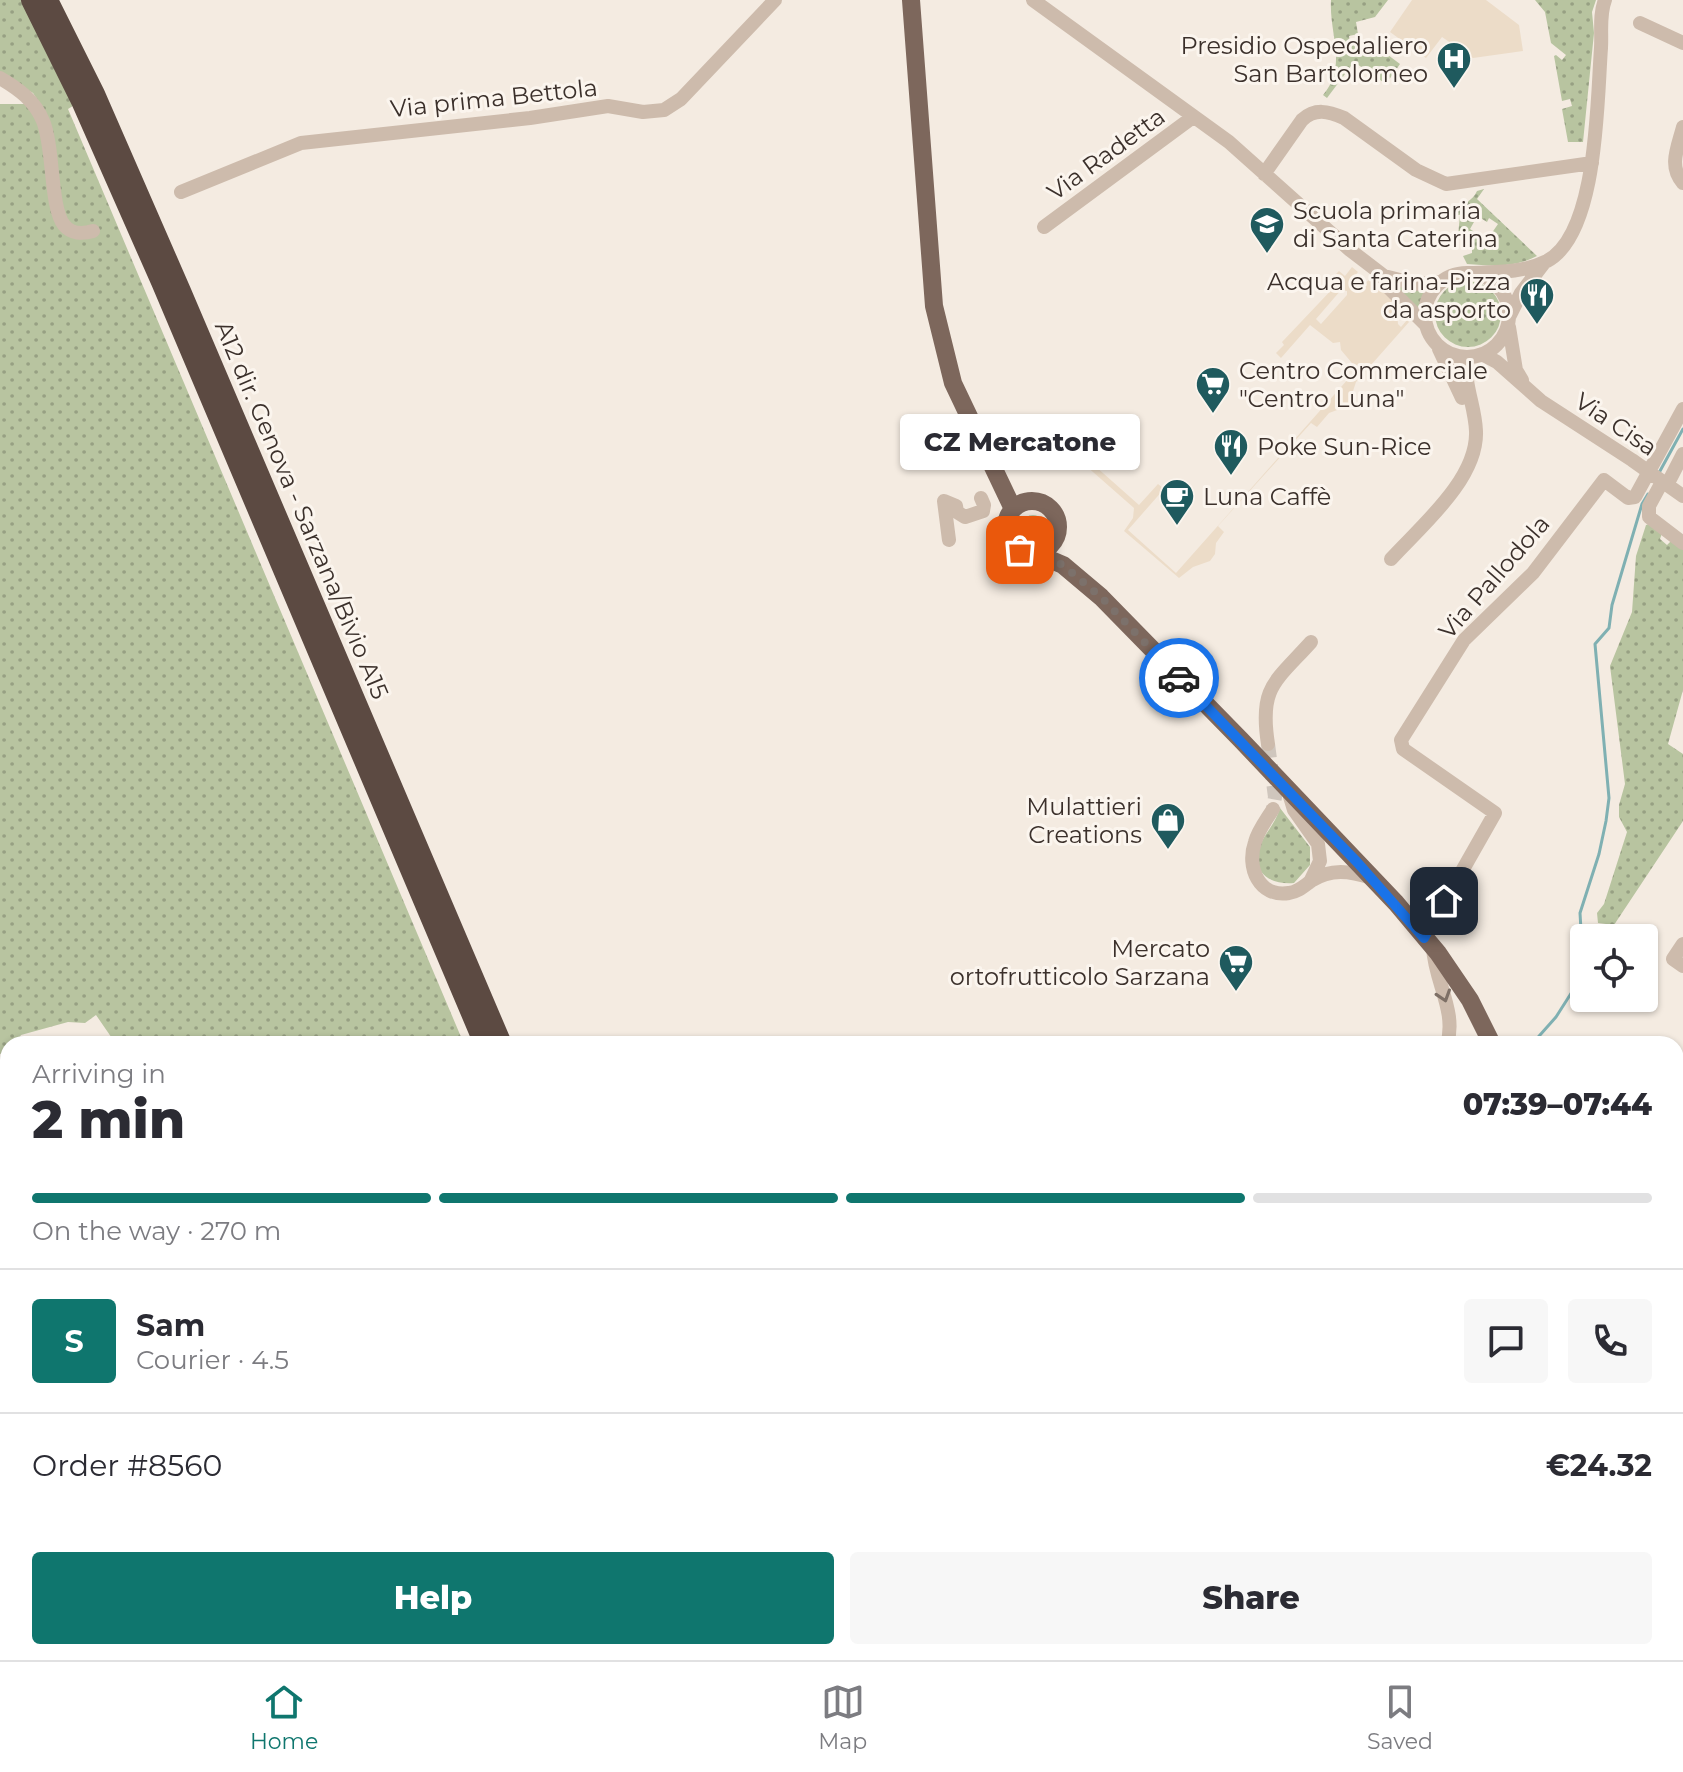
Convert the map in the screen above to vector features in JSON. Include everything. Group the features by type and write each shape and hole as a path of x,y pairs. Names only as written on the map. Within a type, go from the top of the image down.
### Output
{"highway":[{"path":"31,0 81,101 161,282 481,1036"},
{"name":"A12 dir. Genova - Sarzana/Bivio A15","path":"48,0 95,94 175,277 499,1036"}],"main road":[{"path":"911,0 934,306 953,383 1013,509"},
{"path":"984,452 1008,484 1052,510 1057,521 1057,533 1052,544 1035,553"},
{"path":"1035,501 1022,502 1013,509 1006,521 1009,540 1020,550 1063,565 1101,597 1326,829 1428,943 1470,1000 1488,1036"},
{"path":"1057,533 1101,597"}],"street":[{"name":"Via prima Bettola","path":"181,192 301,143 530,118 608,106 643,112 664,110 681,99 775,0"},
{"path":"1033,0 1229,142 1357,256 1426,325 1459,389 1476,432"},
{"path":"1435,342 1455,356 1475,356 1501,340 1521,293 1544,262 1563,248 1575,225 1587,195 1592,163 1605,0"},
{"path":"1640,23 1683,43"},
{"path":"0,78 25,94 44,123 51,147 58,212 63,224 83,234 93,231"},
{"path":"1264,174 1302,120 1318,111 1344,118 1416,170 1446,184 1592,163"},
{"name":"Via Radetta","path":"1044,227 1193,117"},
{"path":"1683,127 1674,162 1675,172 1683,183"},
{"path":"1357,256 1384,276 1416,284 1441,282"},
{"path":"1426,325 1427,301 1441,282 1450,276 1507,272 1544,262"},
{"path":"1469,273 1482,275 1493,282 1508,303 1509,318"},
{"name":"Via Cisa","path":"1509,318 1509,340 1516,370 1541,401"},
{"path":"1391,559 1461,481 1476,447 1475,417 1467,389 1475,356"},
{"name":"Via Cisa","path":"1475,356 1497,362 1541,401 1683,496"},
{"path":"1648,472 1683,409"},
{"path":"984,452 998,447 1021,455"},
{"name":"Via Cisa","path":"1664,483 1683,454"},
{"name":"Via Pallodola","path":"1428,943 1495,813 1403,749 1401,740 1464,640 1533,573 1604,480 1628,498 1635,497 1648,472"},
{"path":"1664,483 1649,506 1649,517 1683,543"},
{"path":"949,540 944,501 956,506 957,512 965,517 983,511 981,498"},
{"path":"1268,744 1264,719 1270,686 1311,642"},
{"path":"1288,790 1294,810 1318,844 1320,861 1309,883"},
{"path":"1273,809 1255,840 1251,856 1257,881 1268,890 1280,894 1293,893 1329,872 1357,873 1373,878"},
{"path":"1309,883 1327,862 1330,843 1326,829"},
{"path":"1428,943 1450,1022 1448,1036"},
{"path":"1683,944 1673,959 1683,966"}],"green space":[{"path":"0,0 31,0 81,101 68,109 461,1036 110,1036 96,1015 85,1023 68,1022 20,1036 0,1036 0,104 40,104 33,93 0,74"},
{"path":"1331,0 1388,0 1375,17 1356,22 1358,34 1349,36 1350,43 1368,40 1400,64 1386,84 1354,62 1327,98 1323,95 1335,72 1336,61"},
{"path":"1535,0 1596,0 1592,12 1594,33 1583,142 1568,142 1562,109 1572,106 1570,99 1562,101 1554,56 1562,60 1566,55 1551,43 1545,12"},
{"path":"1484,189 1477,199 1537,256 1495,266 1467,264 1463,256 1472,253 1472,239 1458,236 1460,215 1456,215 1477,191","holes":["1468,210 1487,222 1489,218 1498,224 1487,240 1470,229 1474,222 1465,216"]},
{"path":"1385,279 1427,289 1422,314"},
{"path":"1468,281 1481,284 1491,291 1498,301 1501,314 1498,327 1491,337 1481,344 1468,347 1455,344 1445,337 1438,327 1435,314 1438,301 1445,291 1455,284"},
{"path":"1033,515 1041,519 1045,527 1041,535 1033,539 1025,535 1021,527 1025,519"},
{"path":"1646,525 1662,533 1660,539 1667,545 1672,540 1683,548 1683,690 1668,744 1683,754 1683,821 1615,924 1606,924 1598,923 1597,913 1604,904 1627,832 1619,817 1625,784 1610,666 1632,612 1636,556"},
{"path":"1280,808 1310,847 1310,865 1294,883 1269,879 1257,861 1261,843"}],"shaded area":[{"path":"1412,0 1486,0 1519,25 1523,51 1473,58 1442,37 1426,58 1390,32"},
{"path":"1352,267 1358,272 1350,282 1353,285 1369,280 1396,302 1400,309 1397,312 1398,324 1401,327 1407,320 1409,322 1356,382 1348,406 1329,413 1317,427 1311,423 1218,526 1224,532 1216,543 1215,554 1210,561 1193,567 1179,578 1124,531 1133,518 1134,508 1074,452 1077,450 1139,505 1158,484 1164,489 1128,530 1176,573 1357,369 1341,350 1340,342 1333,343 1310,325 1281,358 1276,353 1284,345 1282,342 1337,284 1331,279 1339,271 1345,276","holes":["1341,290 1347,291 1347,295 1321,324 1316,319"]}],"waterway":[{"path":"1660,471 1683,429"},
{"path":"1539,1036 1556,1017 1577,984 1583,964 1580,913 1599,854 1609,798 1595,644 1609,628 1612,605 1642,504 1648,494"}],"tunnel":[{"path":"1268,744 1275,797 1273,809"}],"way so far":[{"path":"1020,550 1063,565 1101,597 1179,678"}],"place":[{"name":"Presidio Ospedaliero San Bartolomeo","path":"1454,90"},
{"name":"Scuola primaria di Santa Caterina","path":"1267,255"},
{"name":"Acqua e farina-Pizza da asporto","path":"1537,326"},
{"name":"Centro Commerciale \"Centro Luna\"","path":"1213,415"},
{"name":"Poke Sun-Rice","path":"1231,477"},
{"name":"Luna Caffè","path":"1177,527"},
{"name":"CZ Mercatone","path":"1020,550"},
{"name":"Mulattieri Creations","path":"1168,851"},
{"name":"Mercato ortofrutticolo Sarzana","path":"1236,993"}],"route":[{"path":"1179,678 1396,903 1424,938 1444,901"}]}
